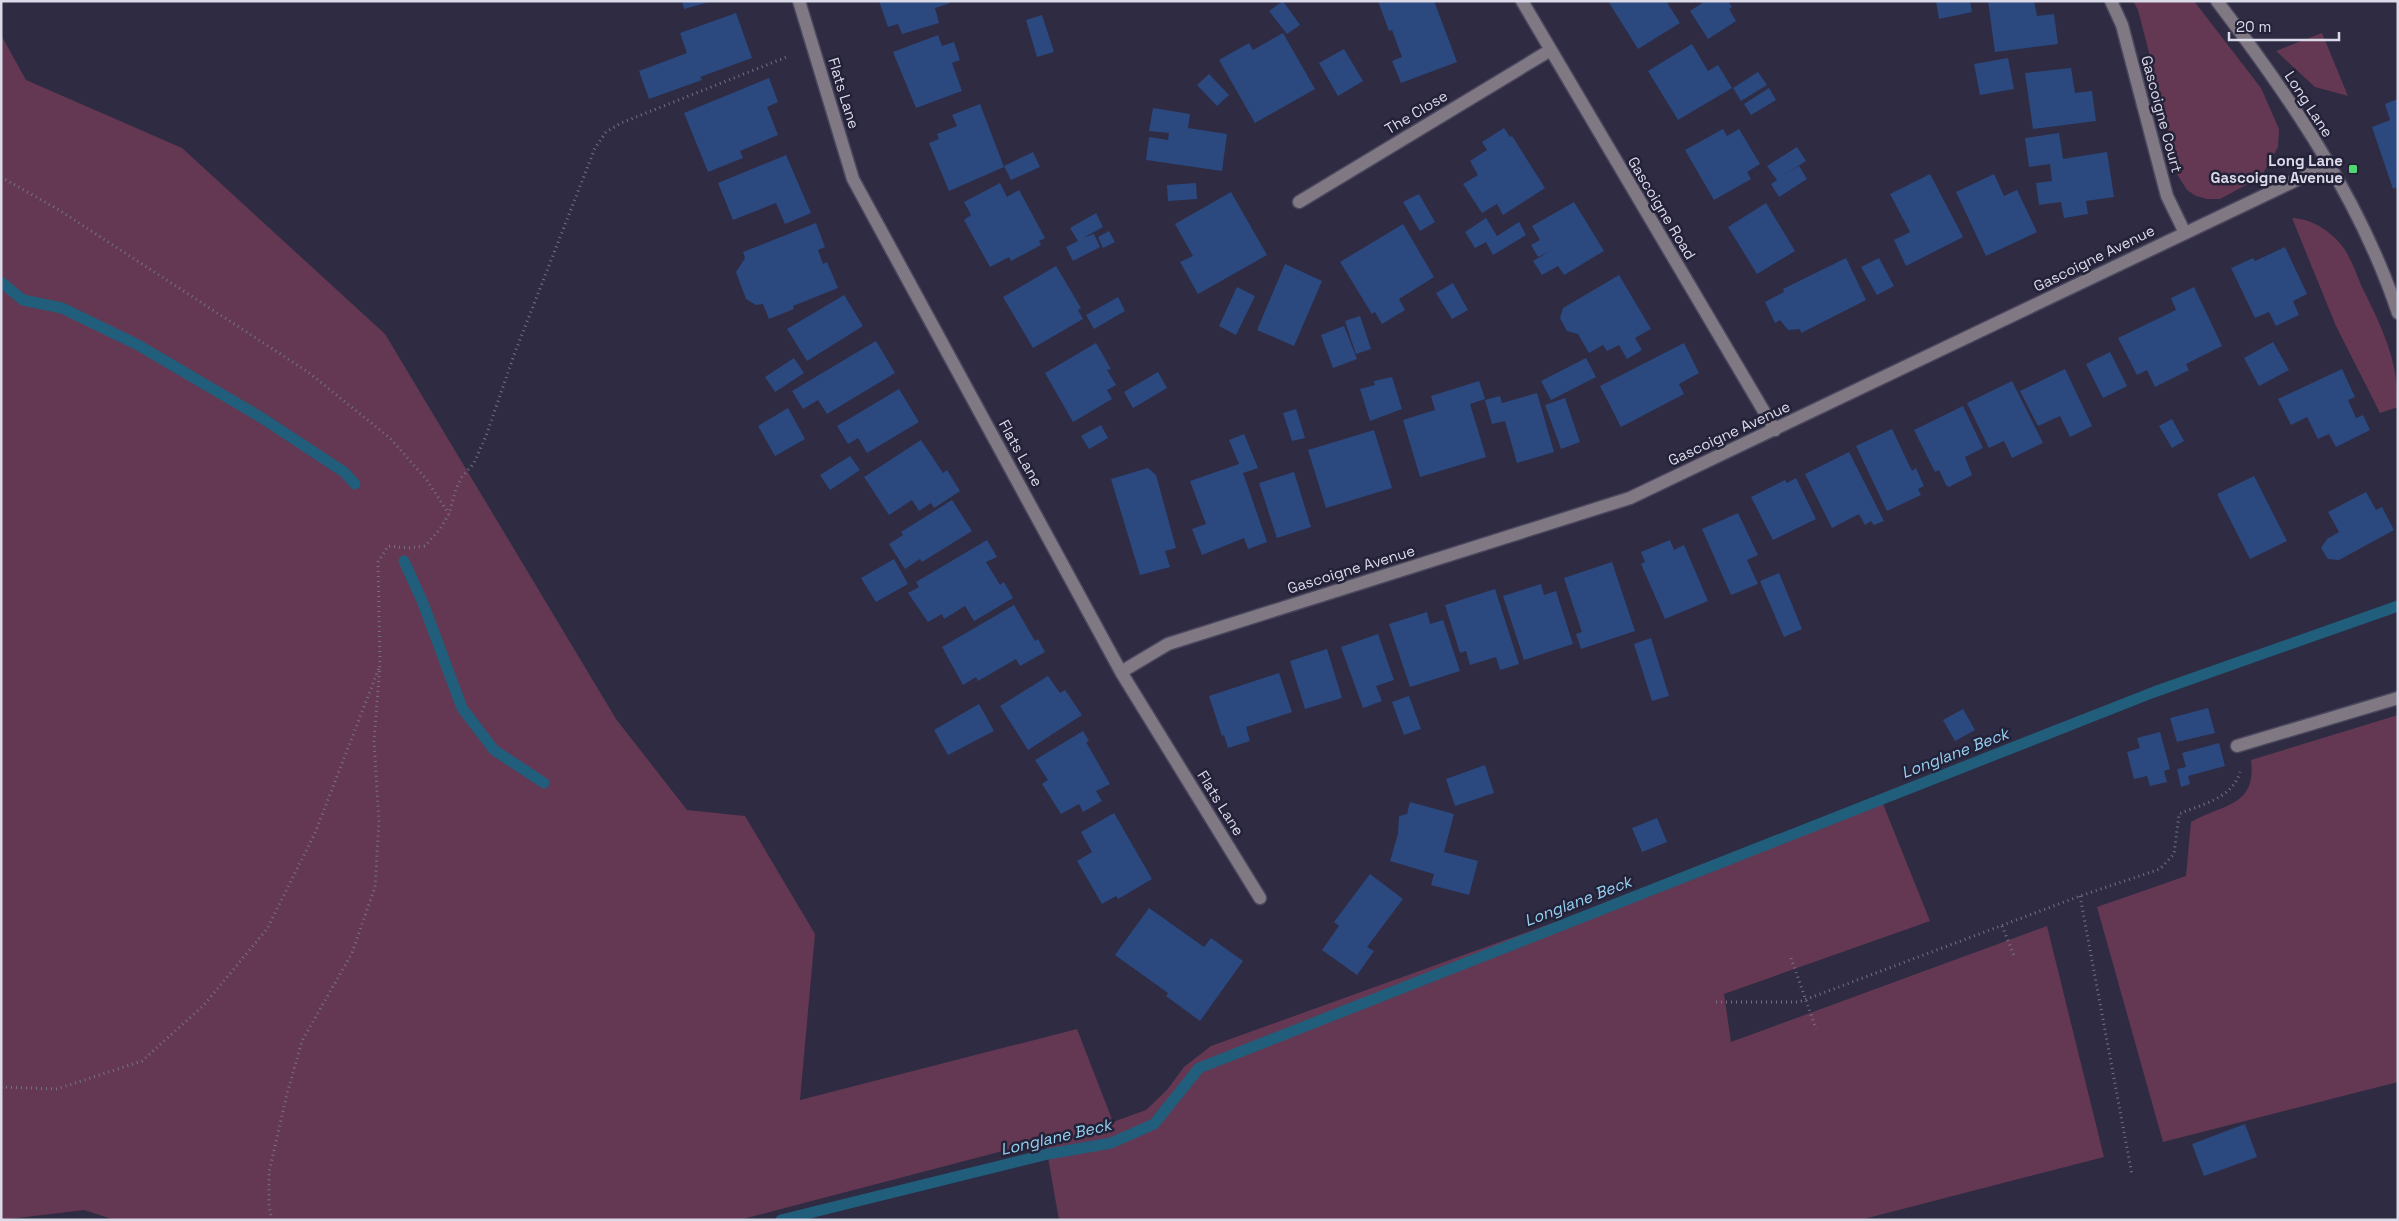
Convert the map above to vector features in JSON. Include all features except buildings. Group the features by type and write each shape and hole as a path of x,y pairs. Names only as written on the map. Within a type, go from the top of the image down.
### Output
{"street":[{"name":"Flats Lane","path":"799,1 854,178 1122,672 1260,898"},
{"name":"Gascoigne Road","path":"1522,1 1775,430"},
{"name":"Gascoigne Court","path":"2111,1 2122,25 2167,196 2185,233"},
{"name":"Long Lane","path":"2218,1 2306,126 2392,279 2398,313"},
{"name":"The Close","path":"1299,202 1550,51"},
{"name":"Gascoigne Avenue","path":"1122,672 1168,644 1630,498 2328,165"},
{"path":"2237,746 2398,698"}],"path":[{"path":"272,1220 269,1206 269,1172 287,1094 302,1041 352,953 375,887 379,822 374,741 380,665 378,562 388,546 408,548 425,546 440,529 449,514 456,489 462,477 474,463 486,436 514,355 595,148 606,132 621,123 812,47"},
{"path":"1,177 58,210 308,372 390,438 426,479 449,514"},
{"path":"1,1087 57,1089 142,1061 204,1005 267,929 315,833 380,665"},
{"path":"1716,1002 1799,1002 1806,1000 2080,896 2160,869 2174,854 2179,814 2219,798 2236,784 2241,762 2237,746"},
{"path":"2080,896 2132,1175"},
{"path":"2002,926 2015,958"},
{"path":"1791,958 1816,1029"}],"shaded area":[{"path":"2133,1 2194,1 2261,88 2279,129 2278,147 2261,177 2220,199 2207,199 2196,196 2187,190 2175,171 2167,122 2138,10"},
{"path":"2322,33 2348,96 2315,87 2276,51"},
{"path":"1,35 26,80 182,148 385,334 616,719 687,810 745,816 815,934 800,1100 1077,1029 1113,1122 1146,1110 1167,1090 1184,1067 1211,1046 1883,804 1930,921 1724,994 1731,1042 2047,926 2104,1157 1860,1220 1059,1220 1045,1140 739,1220 115,1220 84,1210 1,1220"},
{"path":"2292,218 2314,223 2327,231 2343,247 2376,315 2392,358 2398,407 2380,413 2336,326"},
{"path":"2398,715 2398,1082 2163,1142 2097,907 2186,876 2191,822 2235,802 2243,796 2249,787 2251,760"}],"waterway":[{"path":"1,282 23,300 62,308 138,345 262,418 344,472 355,484"},
{"path":"404,561 423,603 462,708 494,750 544,783"},
{"name":"Longlane Beck","path":"781,1220 1048,1154 1111,1143 1154,1124 1199,1068 2154,692 2398,606"}],"place":[{"name":"Long Lane Gascoigne Avenue","path":"2353,169"}]}
